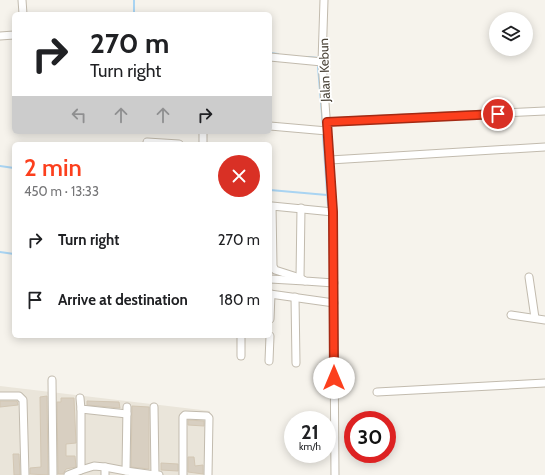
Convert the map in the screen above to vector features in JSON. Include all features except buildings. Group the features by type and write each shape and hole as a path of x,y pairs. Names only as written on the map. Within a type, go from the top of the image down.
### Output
{"street":[{"path":"22,0 23,12"},
{"name":"Jalan Kebun","path":"324,0 322,62 333,212 335,475"},
{"path":"0,36 12,35"},
{"path":"272,57 322,62"},
{"path":"327,122 545,111"},
{"path":"272,126 327,131"},
{"path":"330,160 545,147"},
{"path":"303,280 274,269 272,206 333,212"},
{"path":"301,208 303,280"},
{"path":"529,277 535,318"},
{"path":"272,279 334,283"},
{"path":"272,294 334,303"},
{"path":"296,297 296,363"},
{"path":"511,315 545,320"},
{"path":"241,338 241,356"},
{"path":"269,361 270,338"},
{"path":"52,380 53,475"},
{"path":"377,392 545,383"},
{"path":"0,396 19,396 23,400 25,475"},
{"path":"80,398 81,470"},
{"path":"154,407 155,475"},
{"path":"81,409 127,411 126,471"},
{"path":"183,475 182,417 185,415 208,416 208,475"},
{"path":"68,475 94,466 105,471 126,471 160,475"}],"shaded area":[{"path":"0,386 210,411 209,475 0,475"}],"waterway":[{"path":"134,0 134,12"},
{"path":"272,53 278,54"},
{"path":"308,57 319,58"},
{"path":"318,67 323,126"},
{"path":"323,136 328,206"},
{"path":"0,166 12,168"},
{"path":"272,190 327,195"},
{"path":"329,217 330,244"},
{"path":"0,252 12,254"}],"route":[{"path":"334,378 333,212 327,122 498,114"}]}
